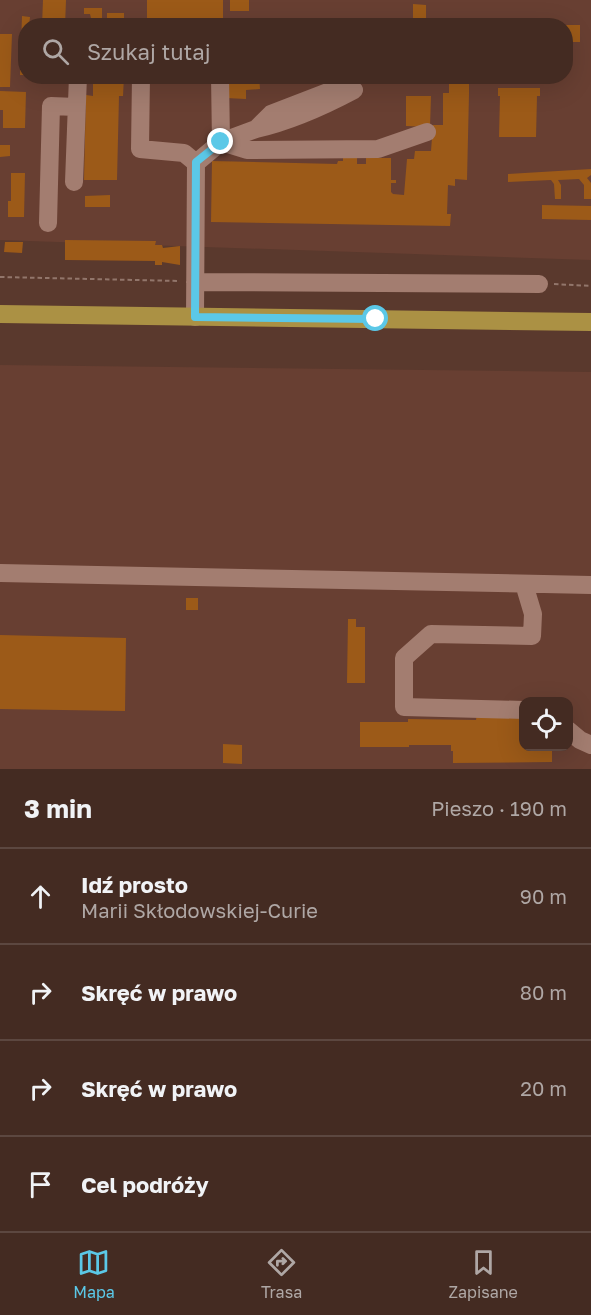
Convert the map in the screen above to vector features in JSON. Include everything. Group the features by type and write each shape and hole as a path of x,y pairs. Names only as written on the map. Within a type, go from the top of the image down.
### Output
{"main road":[{"path":"0,314 591,322"}],"lane":[{"path":"74,182 77,84"},
{"path":"141,84 140,149 184,153 196,162"},
{"path":"220,84 221,142"},
{"path":"48,223 51,106 76,107"},
{"path":"196,162 221,142 256,129"},
{"path":"221,142 247,150 378,149 427,132"},
{"path":"195,317 196,162"},
{"path":"195,282 539,284"},
{"path":"0,573 591,585"},
{"path":"519,710 404,707 404,658 431,634 532,636 533,614 524,584"},
{"path":"573,735 591,745"}],"path":[{"path":"0,277 195,282"},
{"path":"539,284 591,286"}],"shaded area":[{"path":"0,0 591,0 591,260 0,240"},
{"path":"0,365 591,372 591,769 0,769"}],"building":[{"path":"43,0 66,0 65,18 42,18"},
{"path":"147,0 223,0 223,18 147,18"},
{"path":"230,0 249,0 249,11 230,11"},
{"path":"413,4 426,5 426,18 413,18"},
{"path":"84,8 102,8 102,18 91,18 90,14 84,14"},
{"path":"107,13 124,13 124,18 107,18"},
{"path":"573,25 580,25 580,42 573,42"},
{"path":"0,34 12,34 10,87 0,87"},
{"path":"93,84 124,84 123,96 119,96 117,180 84,180 86,95 93,96"},
{"path":"225,84 260,84 260,89 246,90 246,99 226,98"},
{"path":"449,84 469,84 467,180 455,179 455,186 448,185 447,214 451,214 450,226 211,222 212,161 337,164 338,161 343,161 343,158 357,158 357,164 366,164 366,158 391,158 391,180 396,180 396,183 391,183 391,192 404,195 407,159 414,159 415,151 431,151 433,125 443,125 443,93 449,93"},
{"path":"498,88 540,88 540,96 537,96 536,137 499,137 500,96 498,96"},
{"path":"0,91 26,92 25,128 3,128"},
{"path":"406,96 431,96 430,127 406,126"},
{"path":"0,145 10,145 10,156 0,157"},
{"path":"591,169 591,175 587,178 591,183 591,199 584,199 584,185 579,179 558,180 561,185 561,199 555,199 554,184 551,180 508,182 508,174"},
{"path":"11,173 25,173 24,217 8,217 8,201 11,201"},
{"path":"110,195 110,207 85,207 85,196"},
{"path":"542,205 591,206 591,220 542,219"},
{"path":"65,240 156,241 155,245 162,245 163,248 180,246 180,265 162,262 162,265 155,265 155,261 65,260"},
{"path":"5,242 23,242 22,253 4,252"},
{"path":"186,598 198,598 198,610 186,610"},
{"path":"348,619 356,619 356,627 365,627 365,683 347,683"},
{"path":"0,635 126,638 125,711 0,709"},
{"path":"477,713 519,717 519,751 552,751 552,762 453,763 451,745 360,747 360,722 408,722 408,719 476,720"},
{"path":"223,744 242,745 242,764 223,763"}],"route":[{"path":"221,142 196,162 195,317 376,319"}]}
